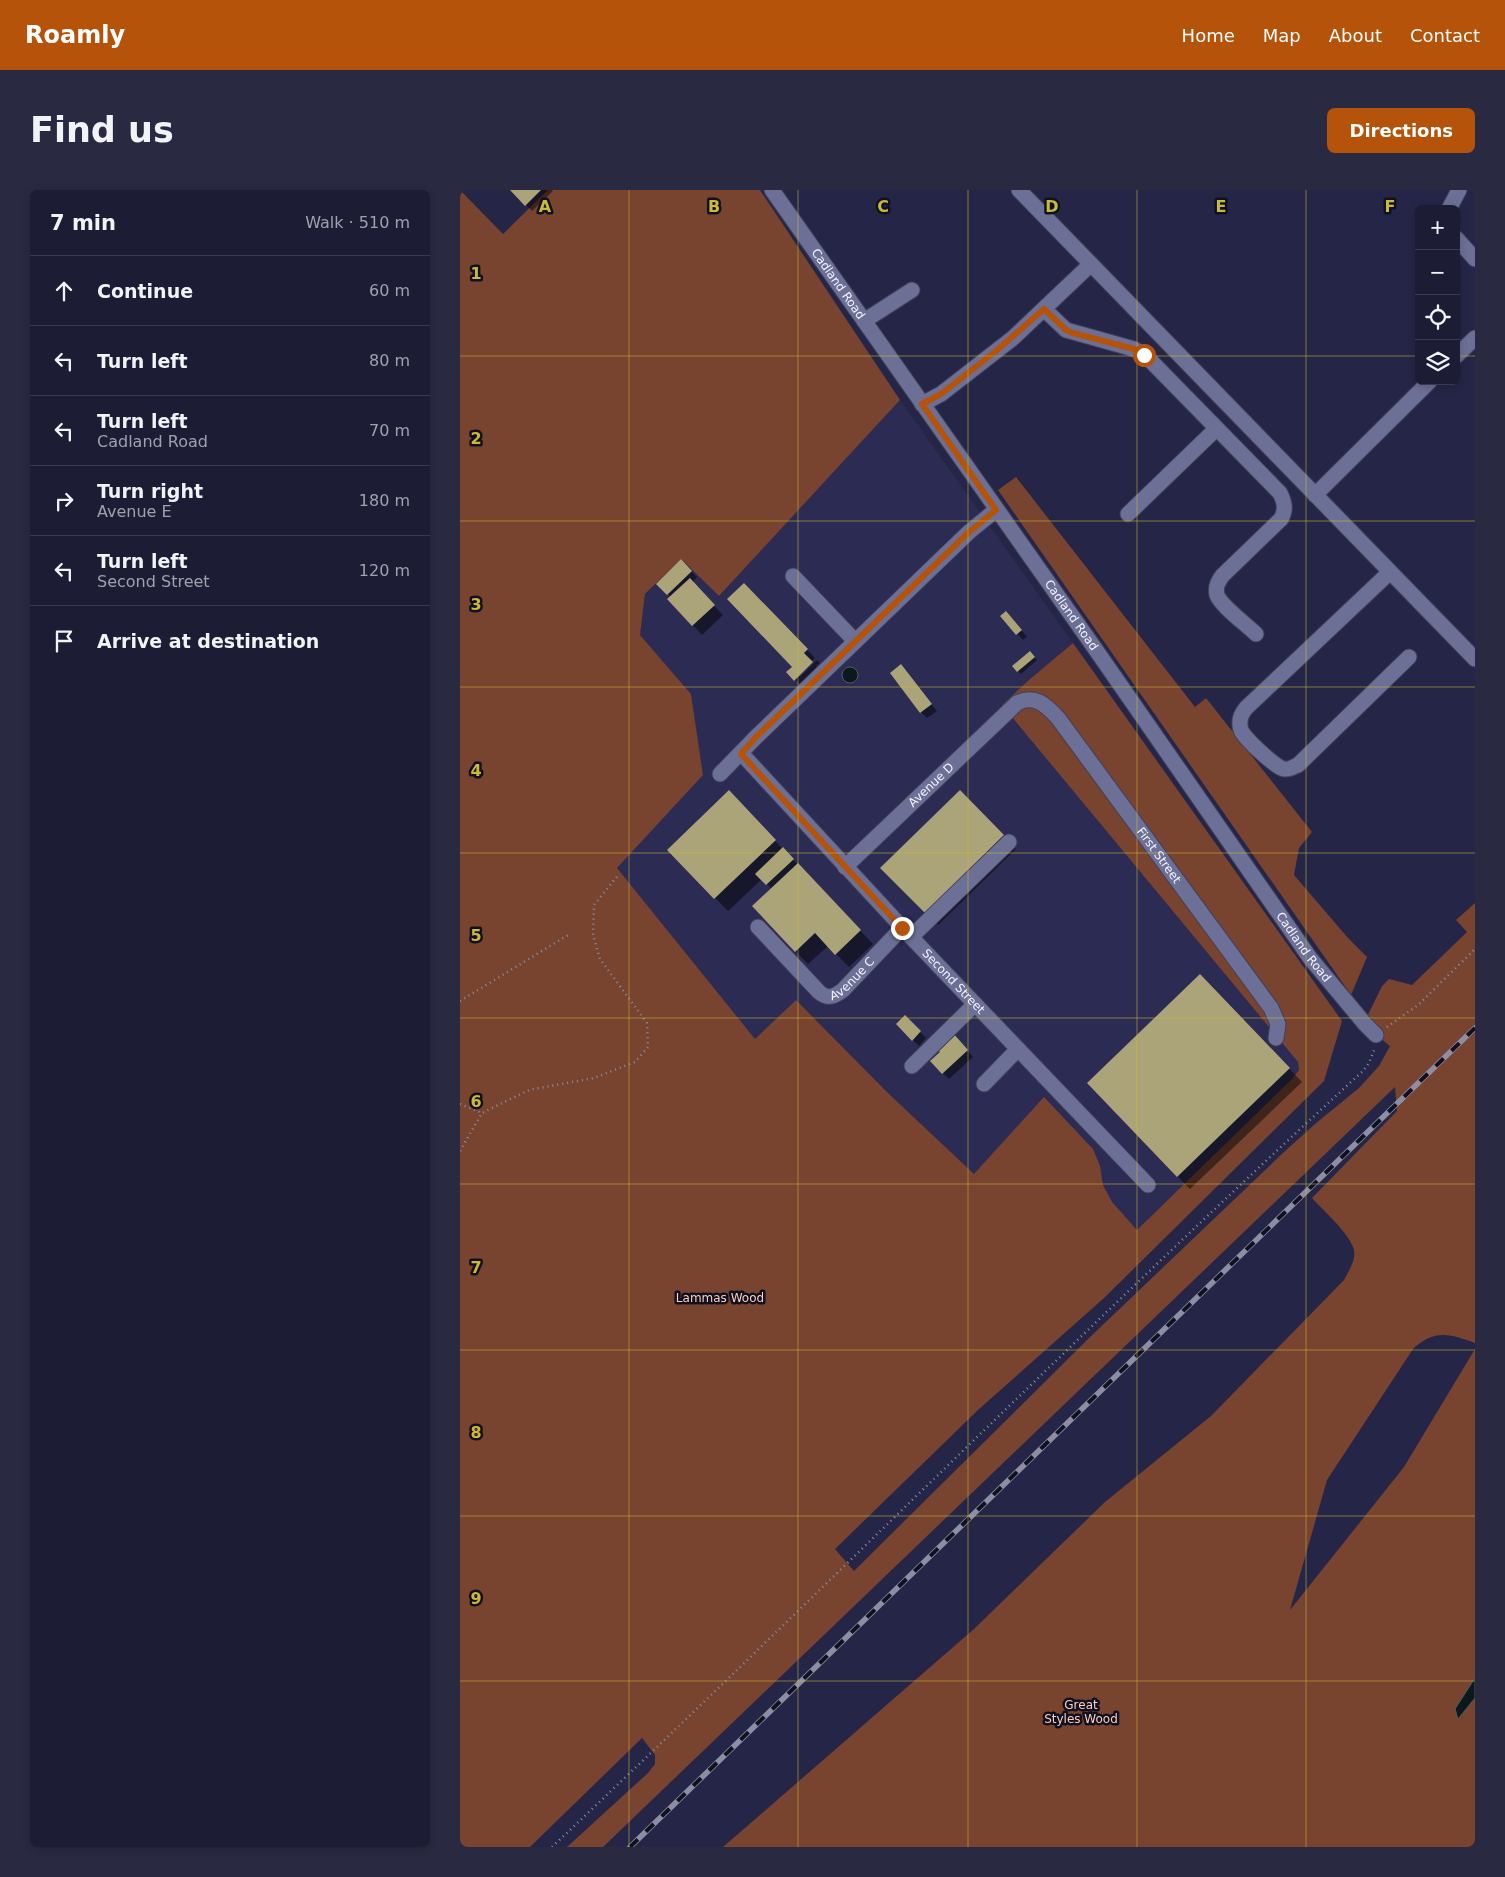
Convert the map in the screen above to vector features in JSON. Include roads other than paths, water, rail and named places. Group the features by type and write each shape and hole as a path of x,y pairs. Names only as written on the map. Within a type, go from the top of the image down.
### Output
{"street":[{"name":"Cadland Road","path":"772,190 1130,698 1310,958 1376,1035"},
{"path":"1019,190 1475,659"},
{"path":"1451,205 1458,190"},
{"path":"1460,242 1475,259"},
{"path":"922,404 946,390 996,351 1044,309 1090,264"},
{"path":"864,321 912,290"},
{"path":"1044,309 1066,330 1134,349 1144,355 1280,493 1285,504 1281,520 1218,582 1217,594 1220,600 1256,634"},
{"path":"1460,352 1475,338"},
{"path":"1315,494 1426,385"},
{"path":"1128,514 1216,429"},
{"path":"720,774 855,641 969,532 996,510"},
{"path":"1390,572 1246,708 1240,723 1243,733 1279,768 1287,770 1292,768 1298,765 1410,657"},
{"path":"793,576 855,641"},
{"name":"First Street","path":"1017,703 1023,700 1038,700 1044,703 1058,718 1271,1008 1278,1024 1276,1038"},
{"name":"Avenue D","path":"845,866 1017,703"},
{"name":"Second Street","path":"741,754 907,932 1148,1185"},
{"name":"Avenue C","path":"758,927 819,992 827,997 833,997 1009,842"},
{"path":"912,1066 975,1004"},
{"path":"984,1084 1018,1049"}],"railway":[{"path":"630,1847 1475,1028"}],"park label":[{"name":"Lammas Wood","path":"720,1298"},
{"name":"Great Styles Wood","path":"1081,1712"}]}
